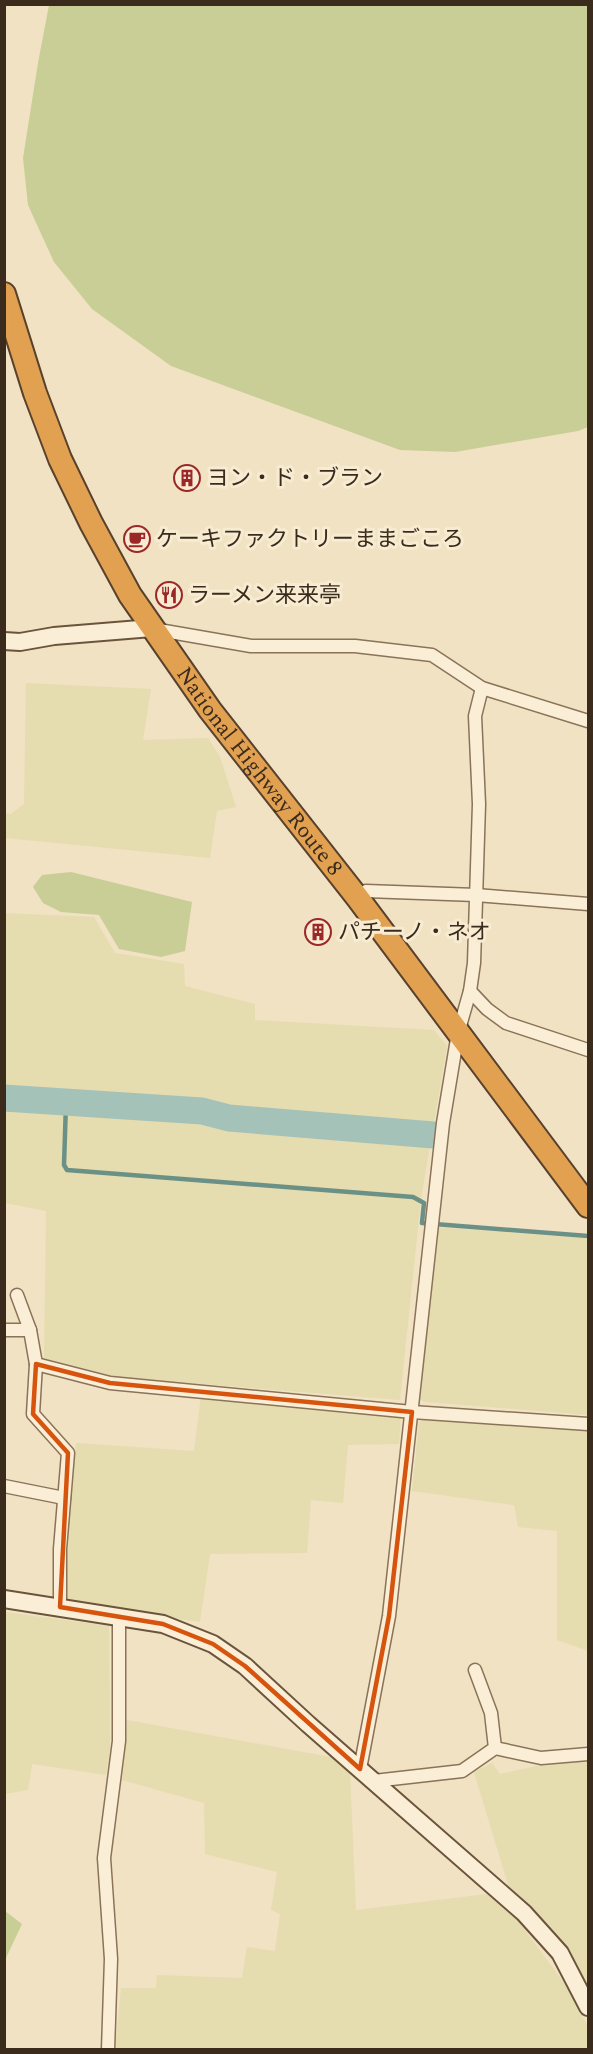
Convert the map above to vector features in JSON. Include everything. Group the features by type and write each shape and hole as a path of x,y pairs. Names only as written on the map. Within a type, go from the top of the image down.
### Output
{"highway":[{"name":"National Highway Route 8","path":"4,294 35,393 60,459 116,570 152,628 210,710 357,897 588,1206"}],"street":[{"path":"4,641 20,642 54,636 152,628 251,646 355,646 432,655 482,688 588,721"},
{"path":"360,1770 389,1616 443,1123 458,1033 470,992 474,963 479,804 475,716 482,688"},
{"path":"357,897 366,891 476,895 588,904"},
{"path":"470,992 506,1023 588,1050"},
{"path":"17,1295 30,1330 36,1364 33,1414 68,1453 60,1549 60,1607"},
{"path":"4,1330 30,1330"},
{"path":"36,1364 110,1383 412,1412 588,1424"},
{"path":"4,1486 64,1498"},
{"path":"4,1599 163,1624 213,1644 245,1666 524,1913 560,1953 588,2007"},
{"path":"108,2049 111,1959 104,1858 119,1741 119,1618"},
{"path":"476,1670 491,1713 495,1748"},
{"path":"374,1781 462,1771 495,1748 541,1758 588,1754"}],"highlighted area":[{"path":"36,1364 110,1383 412,1412 389,1616 360,1769 245,1666 213,1644 163,1624 60,1607 68,1453 33,1414"}],"shaded area":[{"path":"26,683 151,689 143,740 208,738 220,757 236,807 217,811 210,858 5,838 5,813 11,814 24,804"},
{"path":"5,913 94,917 115,953 184,964 185,986 255,1004 255,1020 434,1030 447,1046 421,1199 400,1400 117,1377 44,1358 46,1211 5,1203"},
{"path":"434,1227 585,1238 588,1243 588,1415 425,1402 419,1399"},
{"path":"201,1396 401,1413 399,1444 348,1445 343,1503 311,1500 307,1553 210,1554 200,1622 68,1603 65,1553 76,1443 194,1451"},
{"path":"425,1416 588,1431 588,1651 557,1640 557,1531 518,1527 514,1505 412,1491 419,1423"},
{"path":"5,1612 109,1626 110,1750 106,1775 32,1764 28,1790 5,1794"},
{"path":"127,1720 336,1758 350,1772 356,1910 487,1894 518,1921 571,1992 588,2027 588,2050 115,2050 121,1988 156,1988 157,1975 242,1978 247,1947 275,1951 280,1914 271,1910 277,1872 205,1854 204,1803 122,1780"},
{"path":"573,1758 588,1759 588,1992 527,1905 509,1888 474,1772 492,1763 500,1774"}],"green space":[{"path":"49,5 588,5 588,427 578,431 455,452 400,450 171,366 92,309 54,262 28,205 23,158"},
{"path":"71,872 192,902 185,951 161,957 119,949 99,915 61,912 43,903 33,887 42,875"},
{"path":"5,1911 22,1924 5,1960"}],"waterway":[{"path":"4,1098 202,1111 229,1118 433,1135"},
{"path":"66,1103 64,1165 67,1170 413,1197 424,1203 422,1223 588,1236"}],"place":[{"name":"ヨン・ド・ブラン","path":"187,478"},
{"name":"ケーキファクトリーままごころ","path":"137,539"},
{"name":"ラーメン来来亭","path":"169,595"},
{"name":"パチーノ・ネオ","path":"318,932"}]}
